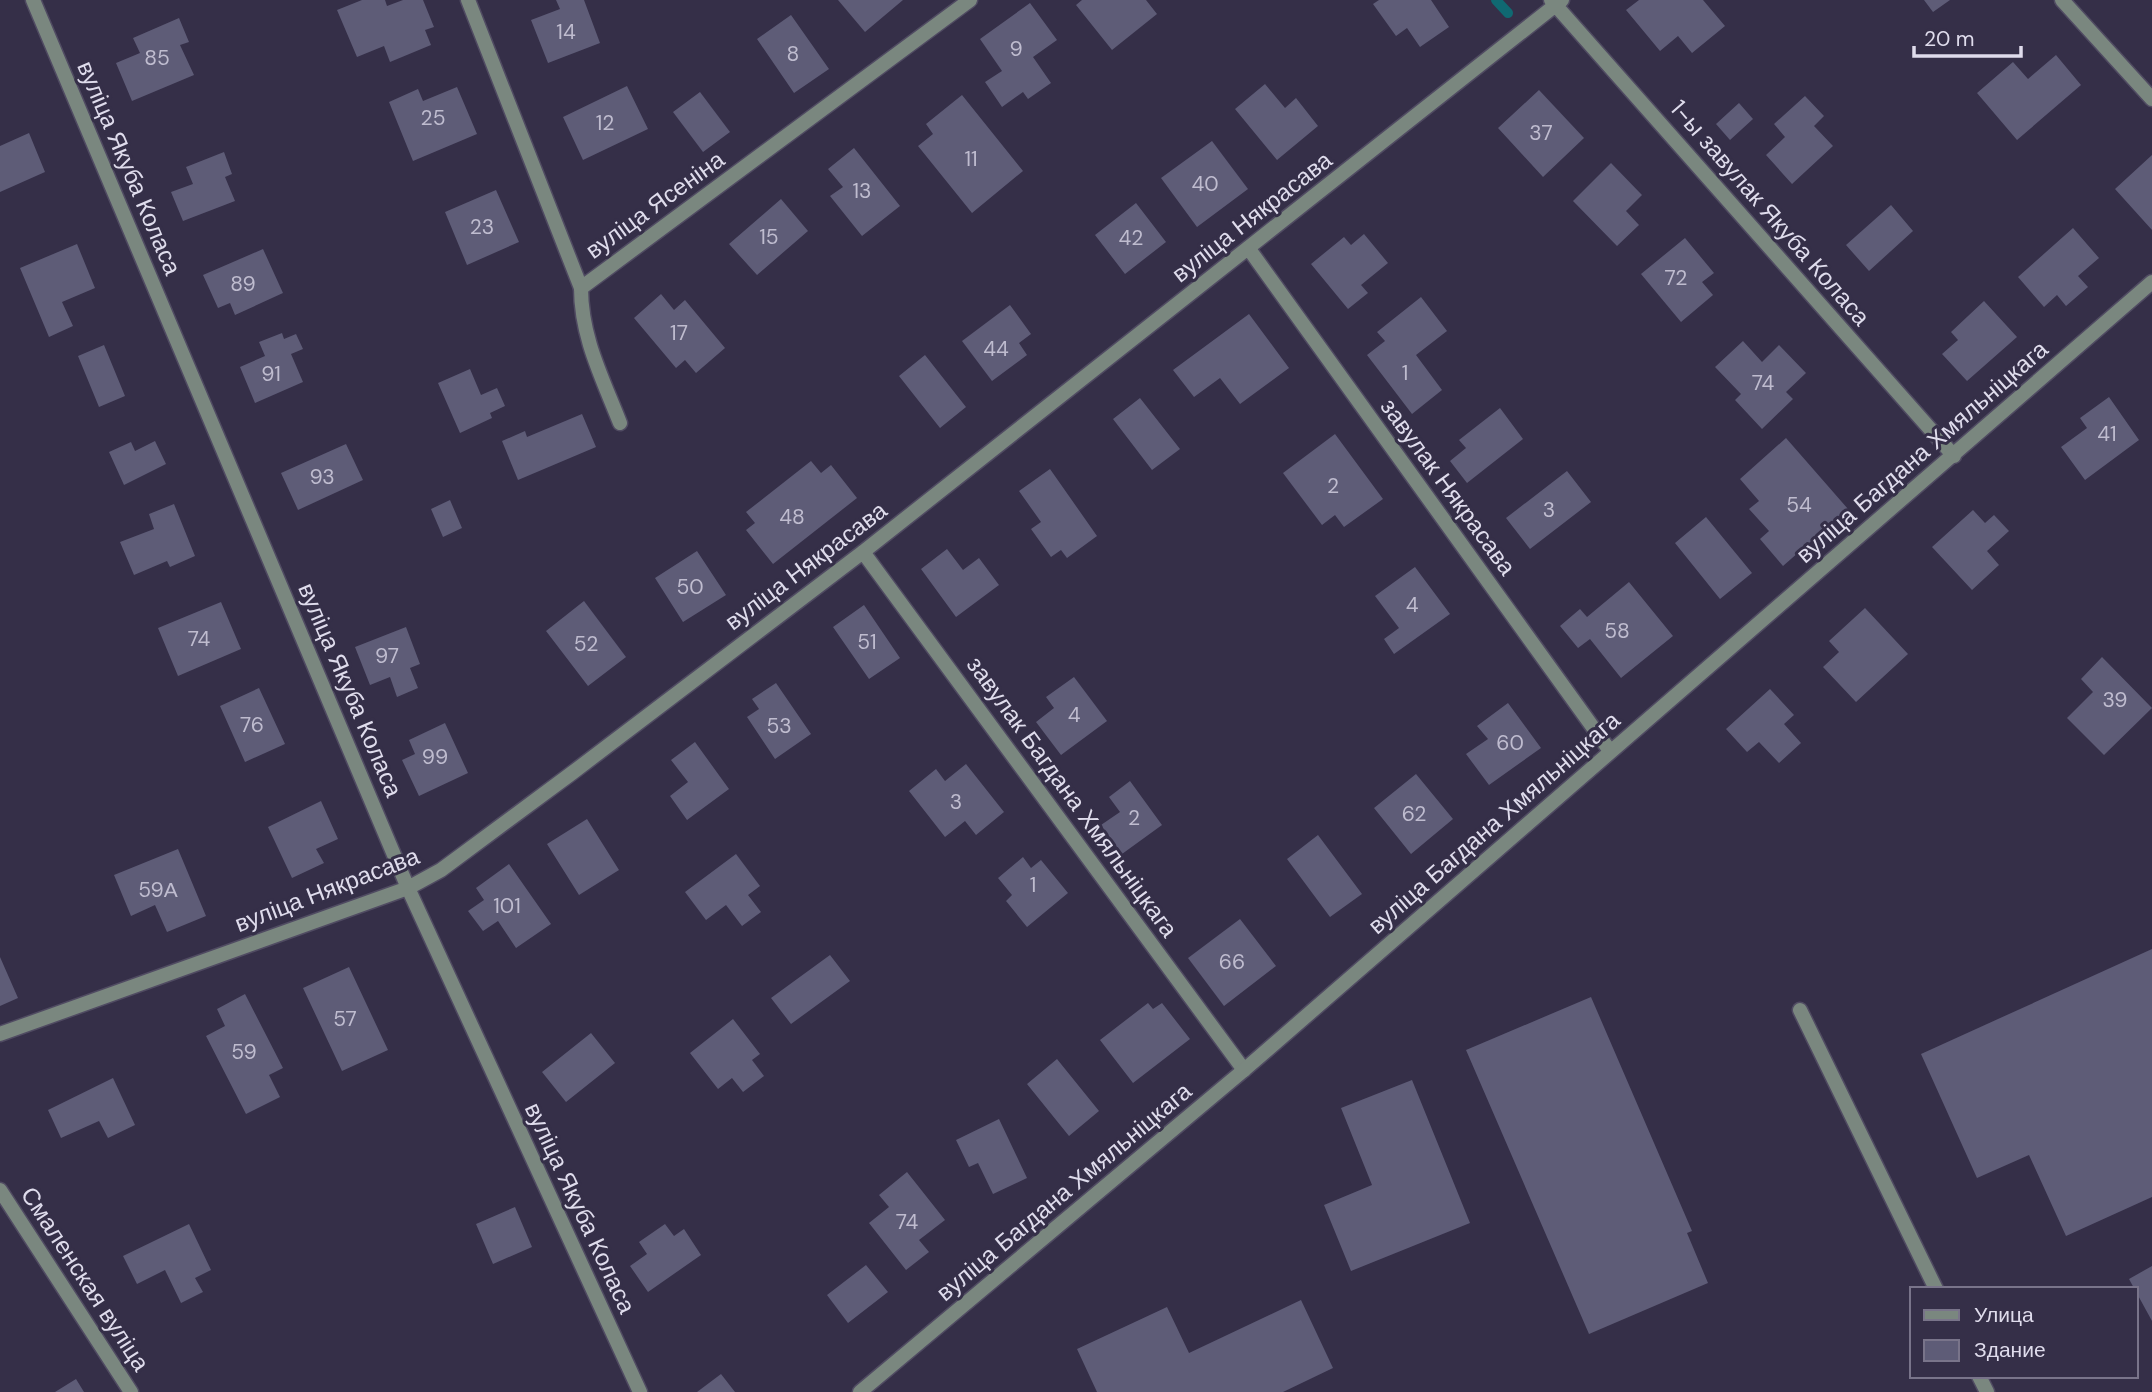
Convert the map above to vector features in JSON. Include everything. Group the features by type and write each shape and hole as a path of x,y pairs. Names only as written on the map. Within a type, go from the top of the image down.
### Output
{"street":[{"name":"вуліца Якуба Коласа","path":"33,0 408,888 640,1392"},
{"name":"вуліца Ясеніна","path":"468,0 581,288 970,0"},
{"path":"2062,0 2152,99"},
{"name":"вуліца Някрасава","path":"0,1034 408,888 440,870 863,552 1249,249 1557,2"},
{"name":"1-ы завулак Якуба Коласа","path":"1557,2 1954,456"},
{"name":"завулак Някрасава","path":"1249,249 1610,751"},
{"name":"вуліца Багдана Хмяльніцкага","path":"860,1392 1244,1070 2152,282"},
{"path":"581,288 581,313 586,335 620,423"},
{"name":"завулак Багдана Хмяльніцкага","path":"863,552 1244,1070"},
{"path":"1800,1010 1935,1287"},
{"name":"Смаленская вуліца","path":"0,1190 131,1392"}],"building":[{"path":"362,0 385,0 387,6 403,0 423,0 434,27 425,30 431,45 390,62 384,46 357,57 337,10"},
{"path":"556,0 584,0 600,43 548,63 531,20 560,9"},
{"path":"838,0 903,0 865,32"},
{"path":"1082,0 1146,0 1157,14 1112,50 1076,5"},
{"path":"1379,0 1431,0 1449,27 1420,47 1407,28 1396,36 1373,4"},
{"path":"1639,0 1703,0 1725,26 1692,53 1678,36 1660,51 1626,10"},
{"path":"1924,0 1950,0 1933,12"},
{"path":"1030,3 1057,40 1033,57 1051,83 1028,99 1023,92 1002,107 985,82 1002,71 980,39"},
{"path":"791,15 829,69 794,93 757,39"},
{"path":"179,18 189,42 180,45 194,75 132,101 116,63 140,53 133,38"},
{"path":"2056,55 2081,85 2017,140 1977,93 2013,62 2028,79"},
{"path":"1265,84 1285,108 1296,98 1318,126 1277,160 1235,109"},
{"path":"627,86 648,129 583,160 563,117"},
{"path":"457,87 477,134 413,161 389,102 418,89 423,101"},
{"path":"1539,90 1584,138 1543,177 1498,128"},
{"path":"700,92 730,132 703,152 673,112"},
{"path":"962,95 1023,171 972,213 918,146 933,134 926,124"},
{"path":"1805,96 1824,116 1814,126 1833,146 1792,184 1766,155 1785,137 1774,124"},
{"path":"1739,103 1753,119 1730,140 1716,124"},
{"path":"29,133 45,172 0,192 0,146"},
{"path":"1212,141 1248,189 1197,227 1161,178"},
{"path":"854,148 900,206 862,236 830,196 843,187 828,169"},
{"path":"224,152 232,174 225,177 235,201 183,221 171,192 193,184 186,167"},
{"path":"2152,155 2152,230 2115,189"},
{"path":"1611,163 1642,195 1626,211 1639,225 1617,246 1573,201"},
{"path":"496,190 519,242 467,265 445,212"},
{"path":"781,199 808,231 757,275 729,244"},
{"path":"1136,203 1166,242 1125,274 1095,235"},
{"path":"1891,205 1913,231 1869,271 1846,245"},
{"path":"2073,228 2099,258 2078,276 2088,287 2066,306 2057,295 2044,307 2018,277"},
{"path":"1364,234 1388,263 1361,285 1368,293 1348,309 1311,264 1344,237 1351,245"},
{"path":"1685,238 1714,273 1702,282 1713,295 1681,322 1641,274"},
{"path":"77,244 95,288 62,302 73,326 49,337 20,268"},
{"path":"263,249 283,293 235,315 230,303 218,308 203,275"},
{"path":"661,294 674,310 685,300 725,348 696,373 685,360 676,368 634,318"},
{"path":"1421,297 1447,331 1416,355 1442,390 1412,414 1367,355 1385,341 1377,332"},
{"path":"1984,301 2017,337 1967,381 1942,354 1958,340 1951,332"},
{"path":"1010,305 1031,334 1019,343 1027,355 992,381 962,341"},
{"path":"1249,314 1289,368 1240,404 1220,378 1194,397 1173,370"},
{"path":"282,333 284,339 296,334 303,349 291,354 303,382 255,403 240,367 265,356 259,342"},
{"path":"1743,341 1762,362 1779,345 1806,373 1786,392 1793,399 1762,429 1735,400 1741,394 1715,367"},
{"path":"104,345 125,396 99,407 78,356"},
{"path":"925,355 966,407 940,428 899,376"},
{"path":"470,369 481,395 497,388 505,406 490,413 492,418 460,433 438,383"},
{"path":"2109,397 2139,440 2085,480 2061,447 2087,428 2080,418"},
{"path":"1140,398 1180,449 1152,470 1113,419"},
{"path":"1500,408 1523,439 1467,483 1450,461 1466,448 1459,440"},
{"path":"582,414 596,447 518,480 502,441 525,431 527,437"},
{"path":"1335,434 1383,499 1344,527 1335,515 1322,525 1283,473"},
{"path":"1786,438 1848,509 1783,566 1760,539 1769,531 1749,509 1759,501 1740,479"},
{"path":"155,441 166,464 124,485 109,452 131,442 135,451"},
{"path":"346,444 363,480 298,510 281,473"},
{"path":"811,461 821,473 831,465 857,498 773,564 746,530 755,523 746,512"},
{"path":"1050,469 1097,536 1067,558 1061,550 1051,557 1031,529 1041,522 1019,491"},
{"path":"1567,471 1591,502 1530,549 1506,518"},
{"path":"450,500 462,528 443,537 431,509"},
{"path":"174,504 195,556 170,567 167,561 134,575 120,542 154,529 149,514"},
{"path":"1973,510 1985,523 1994,515 2009,531 1987,551 1999,565 1972,590 1932,547"},
{"path":"1706,517 1752,573 1720,599 1675,543"},
{"path":"947,549 963,570 979,558 999,585 956,617 921,569"},
{"path":"697,551 726,595 683,622 655,578"},
{"path":"1415,567 1450,614 1394,654 1384,639 1399,628 1375,596"},
{"path":"1629,582 1673,636 1621,678 1590,639 1578,648 1560,626 1580,609 1587,617"},
{"path":"584,601 626,657 588,686 546,631"},
{"path":"221,602 241,649 178,676 158,628"},
{"path":"864,605 900,658 869,679 833,627"},
{"path":"1865,608 1908,654 1856,702 1823,667 1839,652 1829,641"},
{"path":"406,627 420,664 410,668 418,688 397,697 390,677 370,685 355,647"},
{"path":"2102,657 2152,708 2104,755 2067,718 2093,692 2081,679"},
{"path":"1074,677 1107,721 1061,755 1036,722 1054,708 1046,697"},
{"path":"776,683 811,734 775,759 747,717 759,709 752,699"},
{"path":"259,688 285,744 245,762 220,706"},
{"path":"1770,689 1794,715 1784,724 1801,743 1779,763 1759,742 1747,752 1726,729"},
{"path":"1508,703 1541,748 1489,785 1466,754 1488,739 1477,726"},
{"path":"445,723 468,773 419,796 402,760 415,754 409,740"},
{"path":"695,742 729,789 687,820 670,796 688,782 671,760"},
{"path":"966,764 1004,812 976,835 965,821 945,837 909,791 936,769 945,781"},
{"path":"1416,774 1453,819 1411,854 1374,808"},
{"path":"1130,781 1162,825 1122,854 1101,825 1120,812 1109,797"},
{"path":"321,801 338,839 316,849 324,863 292,878 268,827"},
{"path":"587,819 619,870 579,895 547,844"},
{"path":"1318,835 1362,894 1330,917 1287,859"},
{"path":"178,849 206,916 167,932 155,905 131,916 114,875"},
{"path":"736,854 760,886 748,895 761,912 742,926 726,905 706,920 685,892"},
{"path":"1023,857 1031,868 1041,860 1068,893 1027,927 1006,901 1012,895 998,878"},
{"path":"509,864 551,924 516,948 498,921 483,931 468,911 484,900 476,888"},
{"path":"1240,919 1276,966 1224,1006 1188,958"},
{"path":"2152,949 2152,1197 2066,1236 2029,1155 1977,1178 1921,1054"},
{"path":"830,955 850,981 791,1024 771,998"},
{"path":"0,957 18,998 0,1006"},
{"path":"349,967 388,1050 342,1071 303,988"},
{"path":"245,994 283,1068 269,1075 280,1097 246,1114 206,1036 225,1026 217,1009"},
{"path":"1591,997 1692,1231 1687,1233 1708,1283 1589,1334 1466,1050"},
{"path":"1148,1003 1153,1009 1162,1003 1190,1039 1133,1083 1100,1040"},
{"path":"733,1019 760,1054 752,1060 764,1076 743,1092 732,1078 718,1089 690,1053"},
{"path":"591,1033 615,1063 566,1102 542,1072"},
{"path":"1057,1059 1099,1111 1069,1136 1027,1084"},
{"path":"113,1078 135,1125 108,1138 99,1121 61,1138 48,1110"},
{"path":"1412,1080 1470,1223 1351,1271 1324,1205 1372,1185 1341,1108"},
{"path":"999,1119 1027,1178 993,1194 978,1163 969,1167 956,1140"},
{"path":"907,1172 945,1220 919,1240 929,1252 906,1270 869,1223 889,1207 879,1195"},
{"path":"515,1207 532,1247 493,1264 476,1224"},
{"path":"189,1224 211,1270 195,1278 203,1292 181,1303 165,1270 137,1284 123,1256"},
{"path":"665,1224 674,1236 684,1229 701,1255 648,1292 630,1266 647,1254 639,1242"},
{"path":"866,1265 888,1292 848,1323 827,1295"},
{"path":"2152,1266 2152,1321 2138,1295 2138,1287 2133,1287 2129,1279"},
{"path":"1301,1300 1333,1368 1283,1392 1097,1392 1077,1349 1167,1307 1189,1353"},
{"path":"721,1374 735,1392 697,1392"},
{"path":"76,1379 84,1392 55,1392"}],"waterway":[{"path":"1496,0 1508,13"}]}
